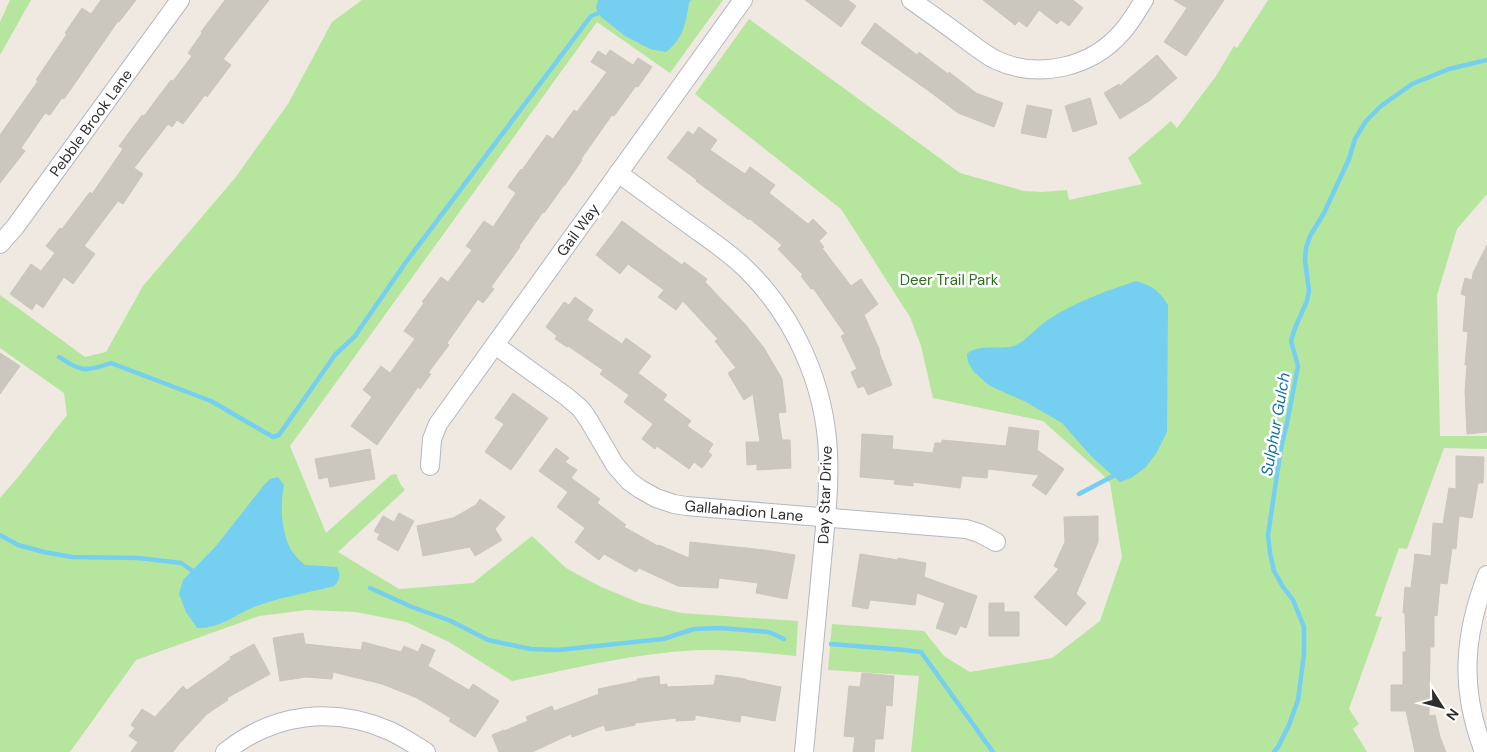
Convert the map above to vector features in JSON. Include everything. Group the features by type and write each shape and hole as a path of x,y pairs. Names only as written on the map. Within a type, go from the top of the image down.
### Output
{"street":[{"name":"Pebble Brook Lane","path":"0,244 15,227 180,0"},
{"name":"Gail Way","path":"430,466 432,439 438,424 743,0"},
{"path":"912,0 981,51 995,59 1017,66 1045,69 1082,62 1098,53 1122,33 1144,0"},
{"name":"Day Star Drive","path":"618,173 723,249 746,269 766,292 791,327 813,375 823,412 829,479 804,752"},
{"name":"Gallahadion Lane","path":"495,345 574,403 588,420 622,475 640,489 668,502 686,506 966,529 996,542"},
{"path":"1484,752 1477,733 1468,694 1467,667 1471,626 1487,575"},
{"path":"225,752 252,733 280,722 304,717 326,716 355,720 377,726 392,732 426,752"}],"green space":[{"path":"10,0 31,0 0,55 0,22"},
{"path":"362,0 723,0 670,73 597,22 290,446 326,533 391,475 396,474 405,490 338,552 399,589 473,583 532,536 566,568 599,586 640,603 681,613 798,621 796,656 708,650 659,653 512,681 449,642 406,622 356,612 307,610 259,616 136,660 70,752 0,752 0,498 67,415 64,393 0,348 0,295 85,357 106,352 143,286 235,178 288,104 332,22"},
{"name":"Deer Trail Park","path":"1268,0 1487,0 1487,194 1457,229 1437,295 1440,436 1487,436 1487,449 1444,448 1407,549 1399,548 1375,616 1382,617 1349,709 1359,724 1353,729 1367,752 911,752 919,676 828,670 832,624 924,631 944,656 970,672 1052,658 1100,621 1122,557 1110,483 1043,421 933,398 921,346 910,317 841,209 695,94 749,19 960,173 1024,191 1067,190 1069,200 1142,184 1128,158 1171,121 1177,128 1216,76 1234,46 1237,48"}],"water":[{"path":"598,0 691,0 680,36 666,52 650,49 625,36 601,17 596,8"},
{"path":"1136,281 1155,289 1168,305 1167,432 1157,452 1146,467 1131,478 1120,482 1091,456 1062,423 1026,402 990,386 974,372 968,362 967,354 978,348 1007,347 1018,344 1047,321 1071,306"},
{"path":"278,477 284,485 282,518 285,535 291,550 305,565 337,567 339,572 338,582 334,586 254,607 220,624 197,628 186,612 179,594 183,580 216,546 264,485 270,479"}],"building":[{"path":"101,0 136,0 118,21 64,99 62,98 50,115 45,113 21,148 25,151 0,183 0,135 38,81 36,80 82,8 91,14"},
{"path":"225,0 269,0 223,59 231,65 207,97 205,95 183,124 177,120 172,127 168,124 134,168 143,174 123,204 118,201 84,246 95,254 73,284 64,277 43,308 36,303 32,310 10,294 31,264 41,271 55,253 46,246 60,228 62,229 90,192 92,194 123,149 119,146 142,115 144,116 192,56 188,53"},
{"path":"805,0 848,0 856,6 841,27"},
{"path":"983,0 1073,0 1083,8 1069,26 1061,20 1057,24 1039,10 1027,27 1019,21 1015,25"},
{"path":"1174,0 1224,0 1186,56 1164,42 1187,8"},
{"path":"875,23 917,55 919,52 976,93 1003,103 994,127 958,113 861,43"},
{"path":"610,50 633,65 638,58 652,67 614,116 612,115 565,185 543,212 491,287 494,289 483,303 478,299 447,343 449,345 428,373 431,374 420,389 418,387 377,445 351,426 372,397 363,390 381,366 390,373 415,339 404,331 424,303 422,302 441,277 448,282 472,250 466,246 484,221 493,227 516,193 508,187 521,169 547,135 553,139 574,110 577,112 607,72 591,62 598,51 606,56"},
{"path":"1157,55 1177,78 1149,101 1120,119 1104,93 1119,84 1120,86"},
{"path":"1090,98 1097,124 1073,132 1065,106"},
{"path":"1027,105 1052,110 1046,138 1021,133"},
{"path":"699,127 717,140 710,150 745,174 750,167 775,185 769,193 808,224 813,219 827,233 819,241 824,247 822,248 851,286 861,279 878,304 864,315 892,385 868,395 864,386 858,388 851,372 857,369 841,336 845,334 813,288 811,289 801,276 803,275 778,249 782,245 667,158 688,131 693,135"},
{"path":"622,221 682,265 684,262 707,279 705,282 745,324 764,348 782,379 786,412 778,413 782,440 790,440 791,468 757,470 757,464 747,465 746,442 760,442 753,394 744,400 728,373 736,368 715,341 718,339 683,301 676,310 658,297 664,290 628,264 620,274 596,255"},
{"path":"1487,245 1487,432 1467,434 1465,391 1467,365 1465,365 1468,332 1463,331 1466,296 1461,294 1465,278 1472,280 1473,273"},
{"path":"575,297 593,310 587,320 622,344 626,338 651,356 638,373 667,395 663,400 691,421 687,426 713,444 708,452 712,455 702,468 694,462 689,469 657,446 655,449 642,439 653,424 624,402 629,395 600,374 603,370 555,339 557,336 546,327 564,302 569,305"},
{"path":"0,353 20,366 0,394"},
{"path":"513,393 548,418 511,470 485,452 504,424 495,418"},
{"path":"1009,427 1039,431 1037,450 1064,469 1046,495 1032,485 1039,475 988,469 987,478 962,476 960,488 913,482 913,486 894,484 895,480 860,477 862,434 893,436 892,449 933,453 935,443 942,443 942,440 1006,446"},
{"path":"556,448 569,458 565,462 577,470 571,478 600,499 597,503 626,525 624,527 658,546 689,558 690,542 795,555 787,599 756,593 758,583 719,578 718,588 678,586 639,568 636,572 604,554 599,560 575,542 585,528 557,507 568,492 539,471"},
{"path":"370,449 375,479 330,487 328,477 319,479 315,459"},
{"path":"1456,456 1484,457 1483,483 1478,483 1472,518 1459,516 1456,549 1452,548 1447,584 1440,583 1437,616 1434,615 1434,647 1430,647 1429,716 1435,715 1446,752 1415,752 1406,711 1391,711 1391,685 1403,685 1403,652 1406,652 1405,613 1403,613 1405,587 1411,588 1415,554 1431,556 1433,523 1443,524 1449,488 1456,489"},
{"path":"480,499 505,517 495,529 502,540 475,556 470,547 423,556 417,526 453,518 476,505"},
{"path":"399,513 414,521 398,551 377,539 380,534 374,531 383,516 394,522"},
{"path":"1098,516 1098,542 1076,594 1086,603 1066,626 1034,597 1059,569 1054,566 1065,542 1064,517"},
{"path":"860,554 926,563 924,577 977,596 966,628 960,626 956,635 936,628 945,603 917,593 915,605 870,600 868,609 852,606"},
{"path":"989,603 1004,603 1004,612 1019,612 1019,636 989,636"},
{"path":"303,633 305,644 361,650 363,642 401,652 404,646 418,652 422,644 435,650 428,666 469,690 473,684 499,701 475,737 449,721 451,718 417,698 382,684 333,672 332,679 306,677 280,681 273,638"},
{"path":"254,644 270,674 227,698 228,700 207,714 173,752 131,752 138,742 129,736 135,728 131,725 142,709 155,717 183,686 187,690 231,659 230,657"},
{"path":"862,673 894,676 892,706 886,705 883,739 875,739 874,752 853,752 855,737 844,736 849,686 860,687"},
{"path":"716,675 746,679 781,687 775,721 741,715 740,722 695,715 695,720 676,721 676,718 635,723 635,725 606,731 604,725 572,737 571,734 532,752 499,752 492,735 528,721 526,717 552,706 554,711 599,694 598,689 637,681 637,679 659,676 660,685 667,684 667,687 714,685"}],"waterway":[{"path":"59,357 73,366 84,369 111,363 211,401 273,437 279,435 335,355 355,336 406,262 591,16 604,11"},
{"name":"Sulphur Gulch","path":"1274,752 1289,725 1298,700 1304,654 1304,627 1293,600 1274,571 1268,535 1281,448 1298,366 1291,341 1307,301 1309,291 1305,260 1306,248 1310,236 1324,213 1349,159 1355,139 1366,121 1381,106 1412,84 1449,69 1487,60"},
{"path":"1079,494 1117,474"},
{"path":"0,535 18,545 44,552 72,557 139,558 181,563 196,573"},
{"path":"370,588 412,607 451,621 488,640 531,649 558,650 663,639 694,629 720,628 769,632 784,639"},
{"path":"831,644 921,652 993,752"}]}
